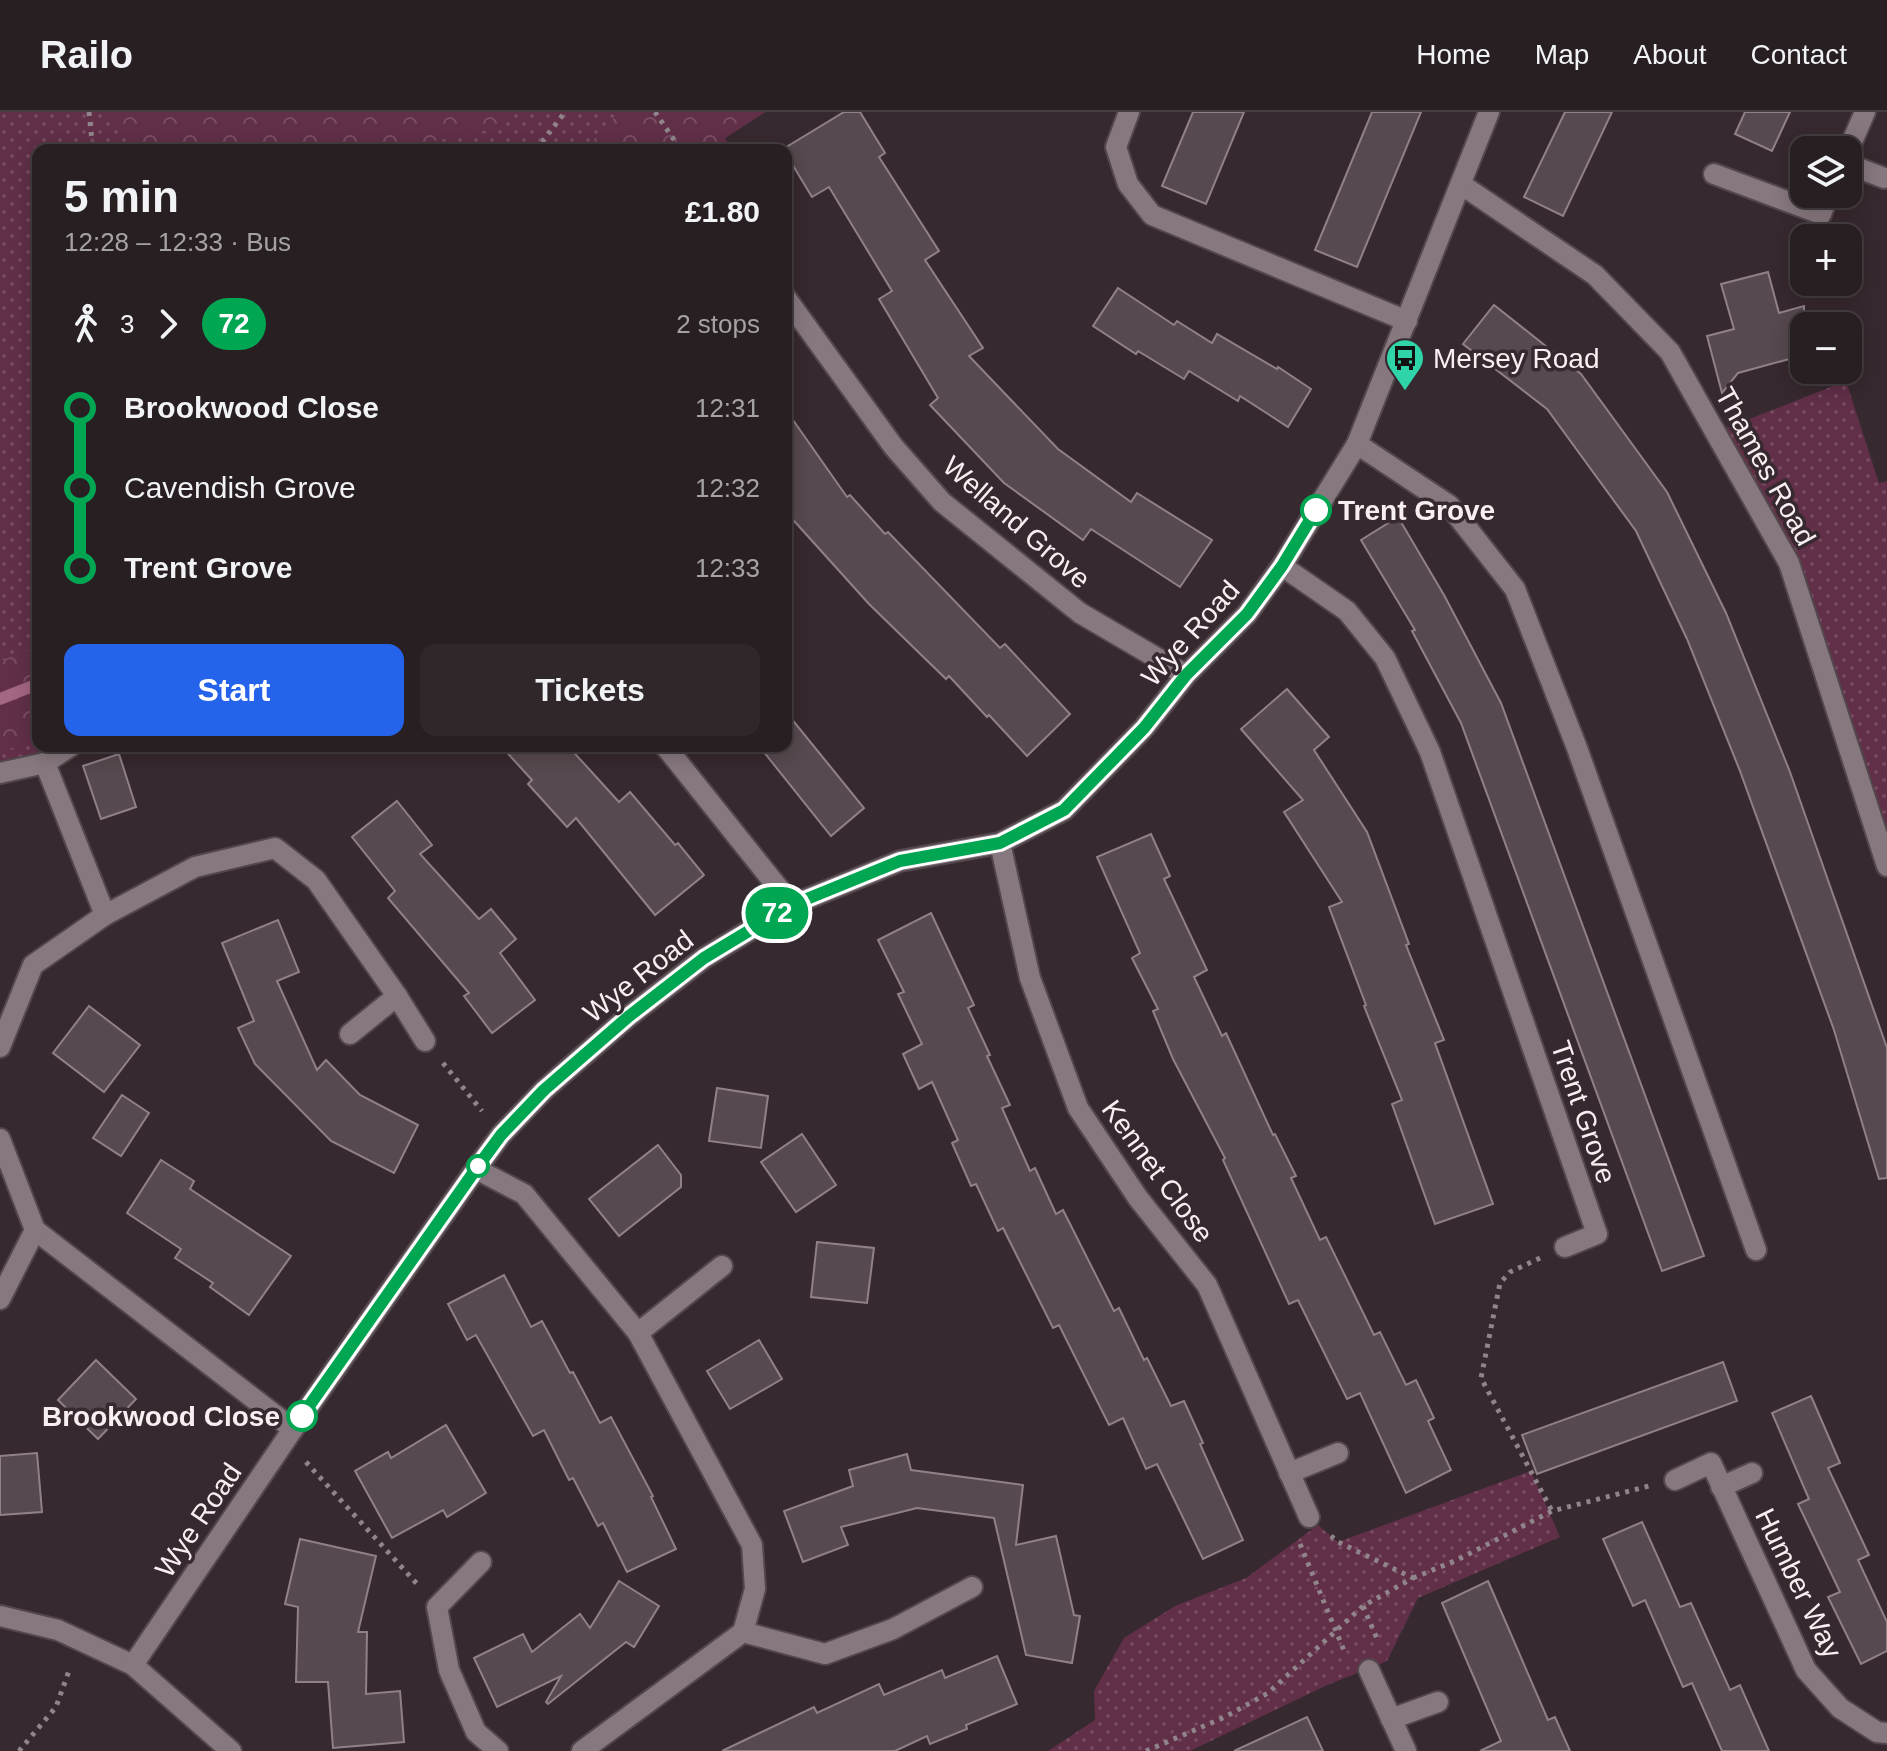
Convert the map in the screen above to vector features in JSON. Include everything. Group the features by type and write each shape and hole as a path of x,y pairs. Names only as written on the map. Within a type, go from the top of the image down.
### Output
{"street":[{"path":"1129,112 1116,147 1128,184 1152,215 1407,321"},
{"name":"Wye Road","path":"133,1665 476,1169 501,1135 544,1090 639,1008 704,958 792,905 900,861 1000,843 1064,810 1144,728 1186,675 1247,614 1282,566 1357,444 1489,112"},
{"path":"1855,136 1865,112"},
{"path":"1862,169 1884,178"},
{"path":"1714,174 1790,202"},
{"name":"Thames Road","path":"1462,185 1595,275 1670,352 1789,563 1887,866"},
{"path":"1805,208 1821,214 1823,208"},
{"name":"Welland Grove","path":"792,306 893,446 942,502 1080,613 1186,675"},
{"path":"1357,444 1449,505 1515,589 1577,748 1756,1250"},
{"name":"Trent Grove","path":"1282,566 1347,611 1385,658 1430,752 1597,1234 1565,1247"},
{"path":"0,773 45,763 62,752"},
{"path":"670,752 792,905"},
{"path":"45,763 105,915"},
{"name":"Kennet Close","path":"1000,843 1030,978 1078,1108 1138,1198 1207,1285 1309,1517"},
{"path":"0,1047 33,965 105,915 195,867 275,848 316,880 425,1041"},
{"path":"350,1034 397,996"},
{"path":"0,1139 35,1230 290,1435"},
{"path":"476,1169 524,1194 638,1333 752,1545 755,1589 743,1632 582,1751"},
{"path":"0,1299 35,1230"},
{"path":"638,1333 722,1266"},
{"path":"1289,1473 1338,1453"},
{"name":"Humber Way","path":"1675,1480 1711,1463 1806,1670 1840,1708 1877,1732 1887,1733"},
{"path":"1721,1487 1752,1473"},
{"path":"481,1562 437,1607 449,1670 476,1732 498,1751"},
{"path":"743,1632 825,1654 893,1629 972,1587"},
{"path":"0,1616 58,1630 133,1665 231,1751"},
{"path":"1369,1670 1406,1751"},
{"path":"1391,1719 1438,1702"}],"path":[{"path":"89,112 92,144"},
{"path":"541,144 565,112"},
{"path":"655,112 677,144"},
{"path":"425,1041 501,1135"},
{"path":"1552,1511 1481,1378 1500,1283 1510,1272 1565,1247"},
{"path":"290,1435 437,1607"},
{"path":"1146,1751 1225,1717 1268,1693 1363,1606 1413,1578 1457,1560 1552,1511 1675,1480"},
{"path":"1369,1670 1354,1676 1298,1539 1309,1517 1338,1542 1413,1578"},
{"path":"19,1751 56,1707 80,1640"}],"green space":[{"path":"0,112 765,112 725,138 728,144 32,144 32,752 55,752 0,773"},
{"path":"112,112 517,112 488,130 420,144 131,144 111,117"},
{"path":"620,112 765,112 725,138 728,144 589,144"},
{"path":"1838,384 1847,384 1879,483 1887,481 1887,866 1789,563 1716,432"},
{"path":"32,649 32,745 0,750 0,661"},
{"path":"1531,1471 1560,1537 1418,1598 1387,1661 1325,1686 1190,1751 1048,1751 1095,1720 1094,1691 1124,1638 1175,1606 1246,1578 1318,1525 1338,1542"}],"building":[{"path":"844,112 860,112 885,153 879,157 939,251 925,260 983,348 969,356 1058,449 1131,502 1137,493 1212,540 1180,587 1091,529 1083,540 1004,483 930,405 938,398 879,299 892,291 829,187 812,197 792,164 791,144"},
{"path":"1193,112 1244,112 1206,204 1162,186"},
{"path":"1372,112 1421,112 1357,267 1315,250"},
{"path":"1565,112 1612,112 1563,216 1524,197"},
{"path":"1745,112 1790,112 1772,151 1735,134"},
{"path":"1768,272 1779,313 1804,306 1804,312 1790,312 1790,359 1738,373 1722,393 1707,336 1734,329 1721,284"},
{"path":"1118,288 1174,325 1177,321 1212,343 1217,334 1311,389 1288,427 1240,396 1238,401 1189,371 1184,379 1138,351 1136,354 1093,326"},
{"path":"1494,305 1581,374 1667,492 1726,613 1790,772 1887,1048 1887,1178 1879,1179 1834,1030 1740,771 1687,639 1636,531 1547,409 1463,344"},
{"path":"792,419 847,497 850,495 885,534 888,532 1000,648 1005,644 1070,714 1027,756 949,676 946,679 869,604 792,519"},
{"path":"1398,517 1444,595 1501,703 1704,1256 1662,1271 1461,723 1412,631 1415,630 1361,540"},
{"path":"1287,689 1329,737 1314,750 1367,832 1409,944 1406,945 1444,1040 1435,1043 1493,1204 1435,1224 1392,1104 1402,1100 1329,907 1342,902 1284,812 1303,800 1241,729"},
{"path":"792,719 864,808 831,836 764,752 792,752"},
{"path":"506,752 573,752 619,802 630,792 704,875 655,915 576,818 567,827 528,784 532,780"},
{"path":"119,754 136,807 101,819 83,766"},
{"path":"397,801 432,845 420,854 479,919 491,909 516,939 500,953 535,1000 492,1033 464,996 469,993 388,898 395,891 352,837"},
{"path":"1151,834 1170,876 1164,879 1207,970 1194,977 1222,1036 1226,1033 1273,1135 1296,1176 1291,1178 1320,1240 1326,1237 1374,1335 1380,1332 1406,1385 1416,1380 1434,1418 1428,1421 1451,1470 1406,1493 1360,1393 1347,1399 1298,1300 1289,1304 1223,1160 1225,1158 1173,1059 1153,1011 1158,1009 1132,958 1140,953 1097,857"},
{"path":"931,913 974,1005 968,1008 1010,1105 1002,1108 1030,1171 1035,1168 1056,1214 1063,1210 1114,1311 1119,1308 1171,1406 1184,1401 1203,1443 1200,1444 1243,1540 1203,1559 1157,1464 1146,1469 1123,1418 1109,1425 1059,1325 1053,1328 1003,1228 998,1231 976,1184 971,1186 952,1143 958,1140 932,1082 919,1089 903,1054 922,1044 898,994 904,992 878,940"},
{"path":"278,920 299,972 277,981 317,1070 326,1060 360,1095 418,1125 394,1173 331,1141 255,1064 238,1028 254,1021 222,943"},
{"path":"89,1006 140,1045 104,1092 53,1053"},
{"path":"717,1088 768,1096 761,1148 709,1141"},
{"path":"122,1095 149,1113 121,1156 93,1138"},
{"path":"802,1134 836,1185 796,1212 761,1162"},
{"path":"658,1145 681,1175 681,1187 619,1236 589,1199"},
{"path":"161,1160 194,1181 190,1189 291,1256 249,1315 210,1287 213,1283 175,1258 181,1249 127,1213"},
{"path":"817,1242 874,1248 867,1303 811,1297"},
{"path":"504,1275 531,1327 542,1321 600,1423 611,1417 653,1496 676,1549 627,1572 603,1523 598,1526 573,1478 569,1480 544,1430 533,1436 476,1335 467,1340 448,1304"},
{"path":"759,1340 782,1379 730,1409 707,1371"},
{"path":"96,1360 136,1399 98,1439 58,1400"},
{"path":"1723,1362 1737,1401 1537,1474 1522,1435"},
{"path":"1811,1396 1840,1463 1828,1468 1869,1555 1858,1560 1887,1622 1887,1651 1861,1664 1828,1597 1840,1592 1798,1504 1809,1499 1772,1413"},
{"path":"446,1425 486,1493 447,1517 443,1510 392,1538 355,1471 388,1452 391,1458"},
{"path":"37,1453 42,1512 0,1515 0,1456"},
{"path":"907,1454 911,1470 1023,1485 1016,1545 1056,1536 1074,1615 1080,1616 1072,1663 1026,1655 994,1518 917,1508 841,1527 848,1545 803,1562 784,1511 853,1486 849,1470"},
{"path":"1642,1522 1680,1607 1691,1603 1730,1690 1740,1685 1769,1751 1722,1751 1692,1683 1683,1687 1645,1600 1633,1606 1603,1539"},
{"path":"300,1539 376,1556 358,1632 367,1632 366,1694 400,1691 404,1742 333,1748 328,1682 296,1682 298,1607 285,1604"},
{"path":"619,1581 659,1606 634,1647 626,1642 548,1704 546,1702 561,1676 497,1707 474,1658 523,1634 532,1652 580,1614 590,1628"},
{"path":"1488,1581 1548,1720 1555,1717 1570,1751 1480,1751 1501,1741 1442,1603"},
{"path":"997,1656 1017,1704 930,1744 927,1736 895,1751 722,1751 814,1707 817,1713 879,1684 884,1695 942,1670 945,1678"},
{"path":"1307,1717 1323,1751 1234,1751"}],"waterway":[{"path":"0,699 32,686"}],"bus line":[{"name":"72","path":"302,1416 501,1135 544,1090 628,1017 704,958 792,905 900,861 1000,843 1064,810 1144,728 1186,675 1247,614 1282,566 1316,510"}],"place":[{"name":"Mersey Road","path":"1405,392"},
{"name":"Trent Grove","path":"1316,510"},
{"name":"Brookwood Close","path":"302,1416"}]}
